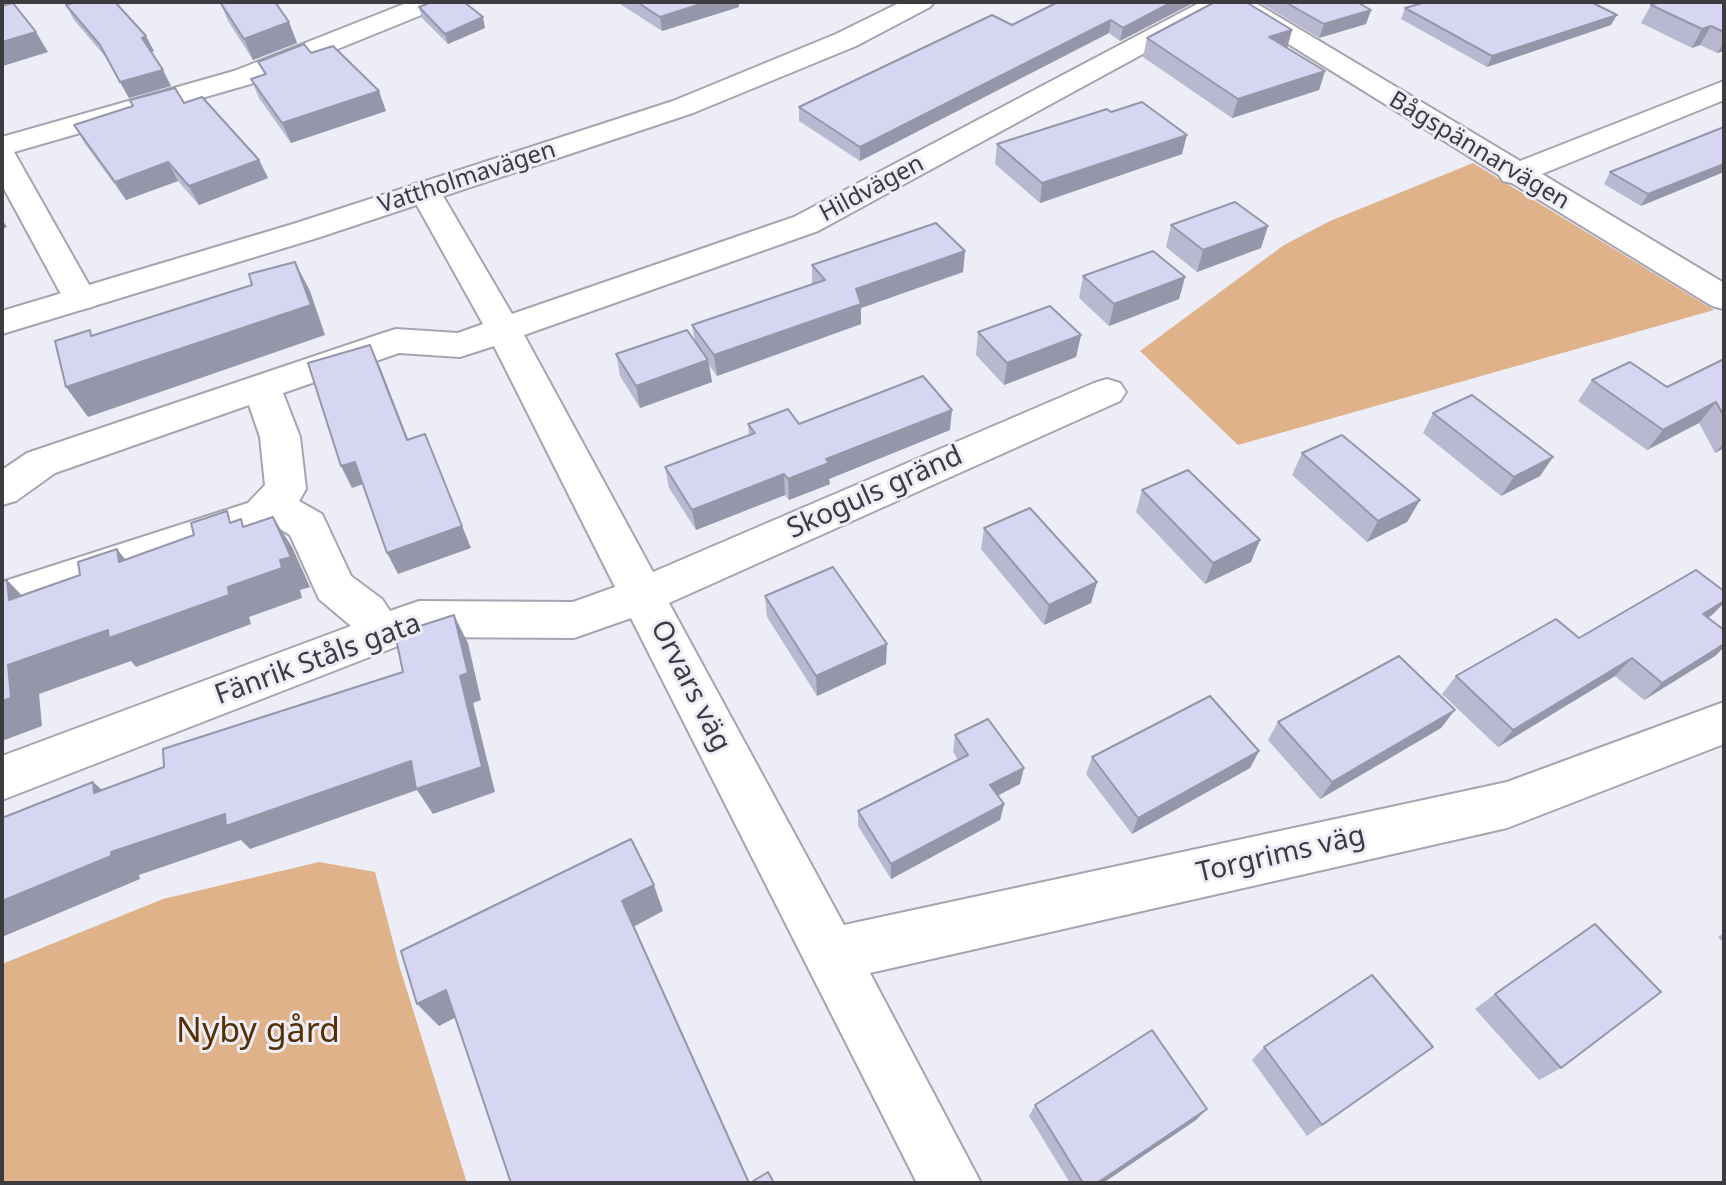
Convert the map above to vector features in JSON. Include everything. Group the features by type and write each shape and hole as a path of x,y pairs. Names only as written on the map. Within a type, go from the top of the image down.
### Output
{"street":[{"path":"2,146 244,77 432,2"},
{"name":"Vattholmavägen","path":"2,323 683,107 846,40 921,2"},
{"name":"Hildvägen","path":"2,490 41,463 396,341 460,345 806,224 1220,2"},
{"name":"Bågspännarvägen","path":"1235,2 1514,174 1724,298"},
{"path":"1514,174 1724,90"},
{"path":"2,156 80,299"},
{"name":"Orvars väg","path":"425,191 503,329 950,1183"},
{"path":"2,600 263,514 286,489 280,437 262,387"},
{"name":"Skoguls gränd","path":"643,595 1107,392"},
{"path":"272,505 307,525 334,587 366,612 381,634"},
{"name":"Fänrik Ståls gata","path":"2,778 419,619 574,620 643,595"},
{"name":"Torgrims väg","path":"829,955 1507,805 1724,723"}],"green space":[{"path":"1473,163 1714,310 1238,445 1140,351 1284,245 1330,221"},
{"name":"Nyby gård","path":"319,862 375,872 399,965 467,1183 2,1183 2,964 163,899"}],"building":[{"path":"115,2 146,36 142,38 163,70 120,82 100,45 66,5"},
{"path":"220,2 275,2 289,22 244,39"},
{"path":"432,2 464,2 483,17 445,34 419,7"},
{"path":"637,2 707,2 660,17"},
{"path":"1058,2 1172,2 1123,28 1111,20 860,147 799,107 992,15 1012,25"},
{"path":"1215,2 1246,2 1292,30 1269,37 1325,71 1238,99 1147,38"},
{"path":"1285,2 1357,2 1371,10 1324,24"},
{"path":"1426,2 1591,2 1617,15 1492,56 1405,8"},
{"path":"1659,2 1724,2 1724,32 1711,26 1702,29 1651,5"},
{"path":"13,3 36,32 2,42 2,6"},
{"path":"304,44 311,53 333,46 379,91 282,123 251,79 266,74 258,62"},
{"path":"175,88 184,103 202,97 259,160 189,186 168,162 115,182 74,125 133,106 130,100"},
{"path":"1142,102 1187,135 1042,183 997,144 1107,109 1111,112"},
{"path":"1724,127 1724,164 1648,194 1610,172"},
{"path":"1235,202 1268,226 1203,250 1171,225"},
{"path":"936,223 965,251 856,289 861,304 714,355 692,325 825,280 812,265"},
{"path":"1153,251 1185,277 1114,304 1083,276"},
{"path":"295,262 311,305 66,387 55,341 90,330 91,336 252,285 249,274"},
{"path":"1050,306 1081,335 1007,363 978,332"},
{"path":"687,330 708,360 636,386 616,354"},
{"path":"370,345 407,440 425,434 462,526 387,553 355,462 341,466 308,363"},
{"path":"1724,359 1724,416 1716,402 1663,430 1592,380 1630,362 1667,387"},
{"path":"923,376 952,410 826,459 829,463 788,479 784,474 692,510 665,467 755,433 748,424 788,409 799,424"},
{"path":"1472,395 1553,457 1514,477 1433,413"},
{"path":"1342,435 1420,500 1378,521 1302,453"},
{"path":"1188,470 1260,540 1213,563 1142,490"},
{"path":"1030,508 1097,582 1049,605 984,528"},
{"path":"227,511 230,523 241,519 243,527 273,517 291,557 280,560 282,568 228,587 229,595 109,638 108,630 8,665 11,698 2,701 2,581 7,580 9,600 80,575 78,562 117,549 119,562 194,535 191,523"},
{"path":"833,567 887,644 816,676 765,596"},
{"path":"1696,570 1724,591 1724,601 1703,614 1724,630 1724,644 1662,683 1632,658 1513,730 1456,676 1556,619 1579,638"},
{"path":"454,615 468,673 460,676 482,767 416,789 411,761 226,826 225,814 111,852 111,856 2,901 2,818 93,782 94,793 164,767 163,749 403,672 395,634"},
{"path":"1399,656 1455,710 1332,782 1278,722"},
{"path":"1210,696 1259,751 1138,818 1092,757"},
{"path":"988,719 1024,768 990,785 1004,804 891,864 858,811 968,755 955,735"},
{"path":"631,839 654,885 622,901 749,1183 511,1183 446,990 417,1004 401,951"},
{"path":"1595,924 1661,992 1561,1068 1495,994"},
{"path":"1372,975 1433,1047 1322,1125 1264,1047"},
{"path":"1152,1030 1207,1109 1097,1183 1083,1183 1035,1105"},
{"path":"768,1172 774,1183 750,1183"}]}
